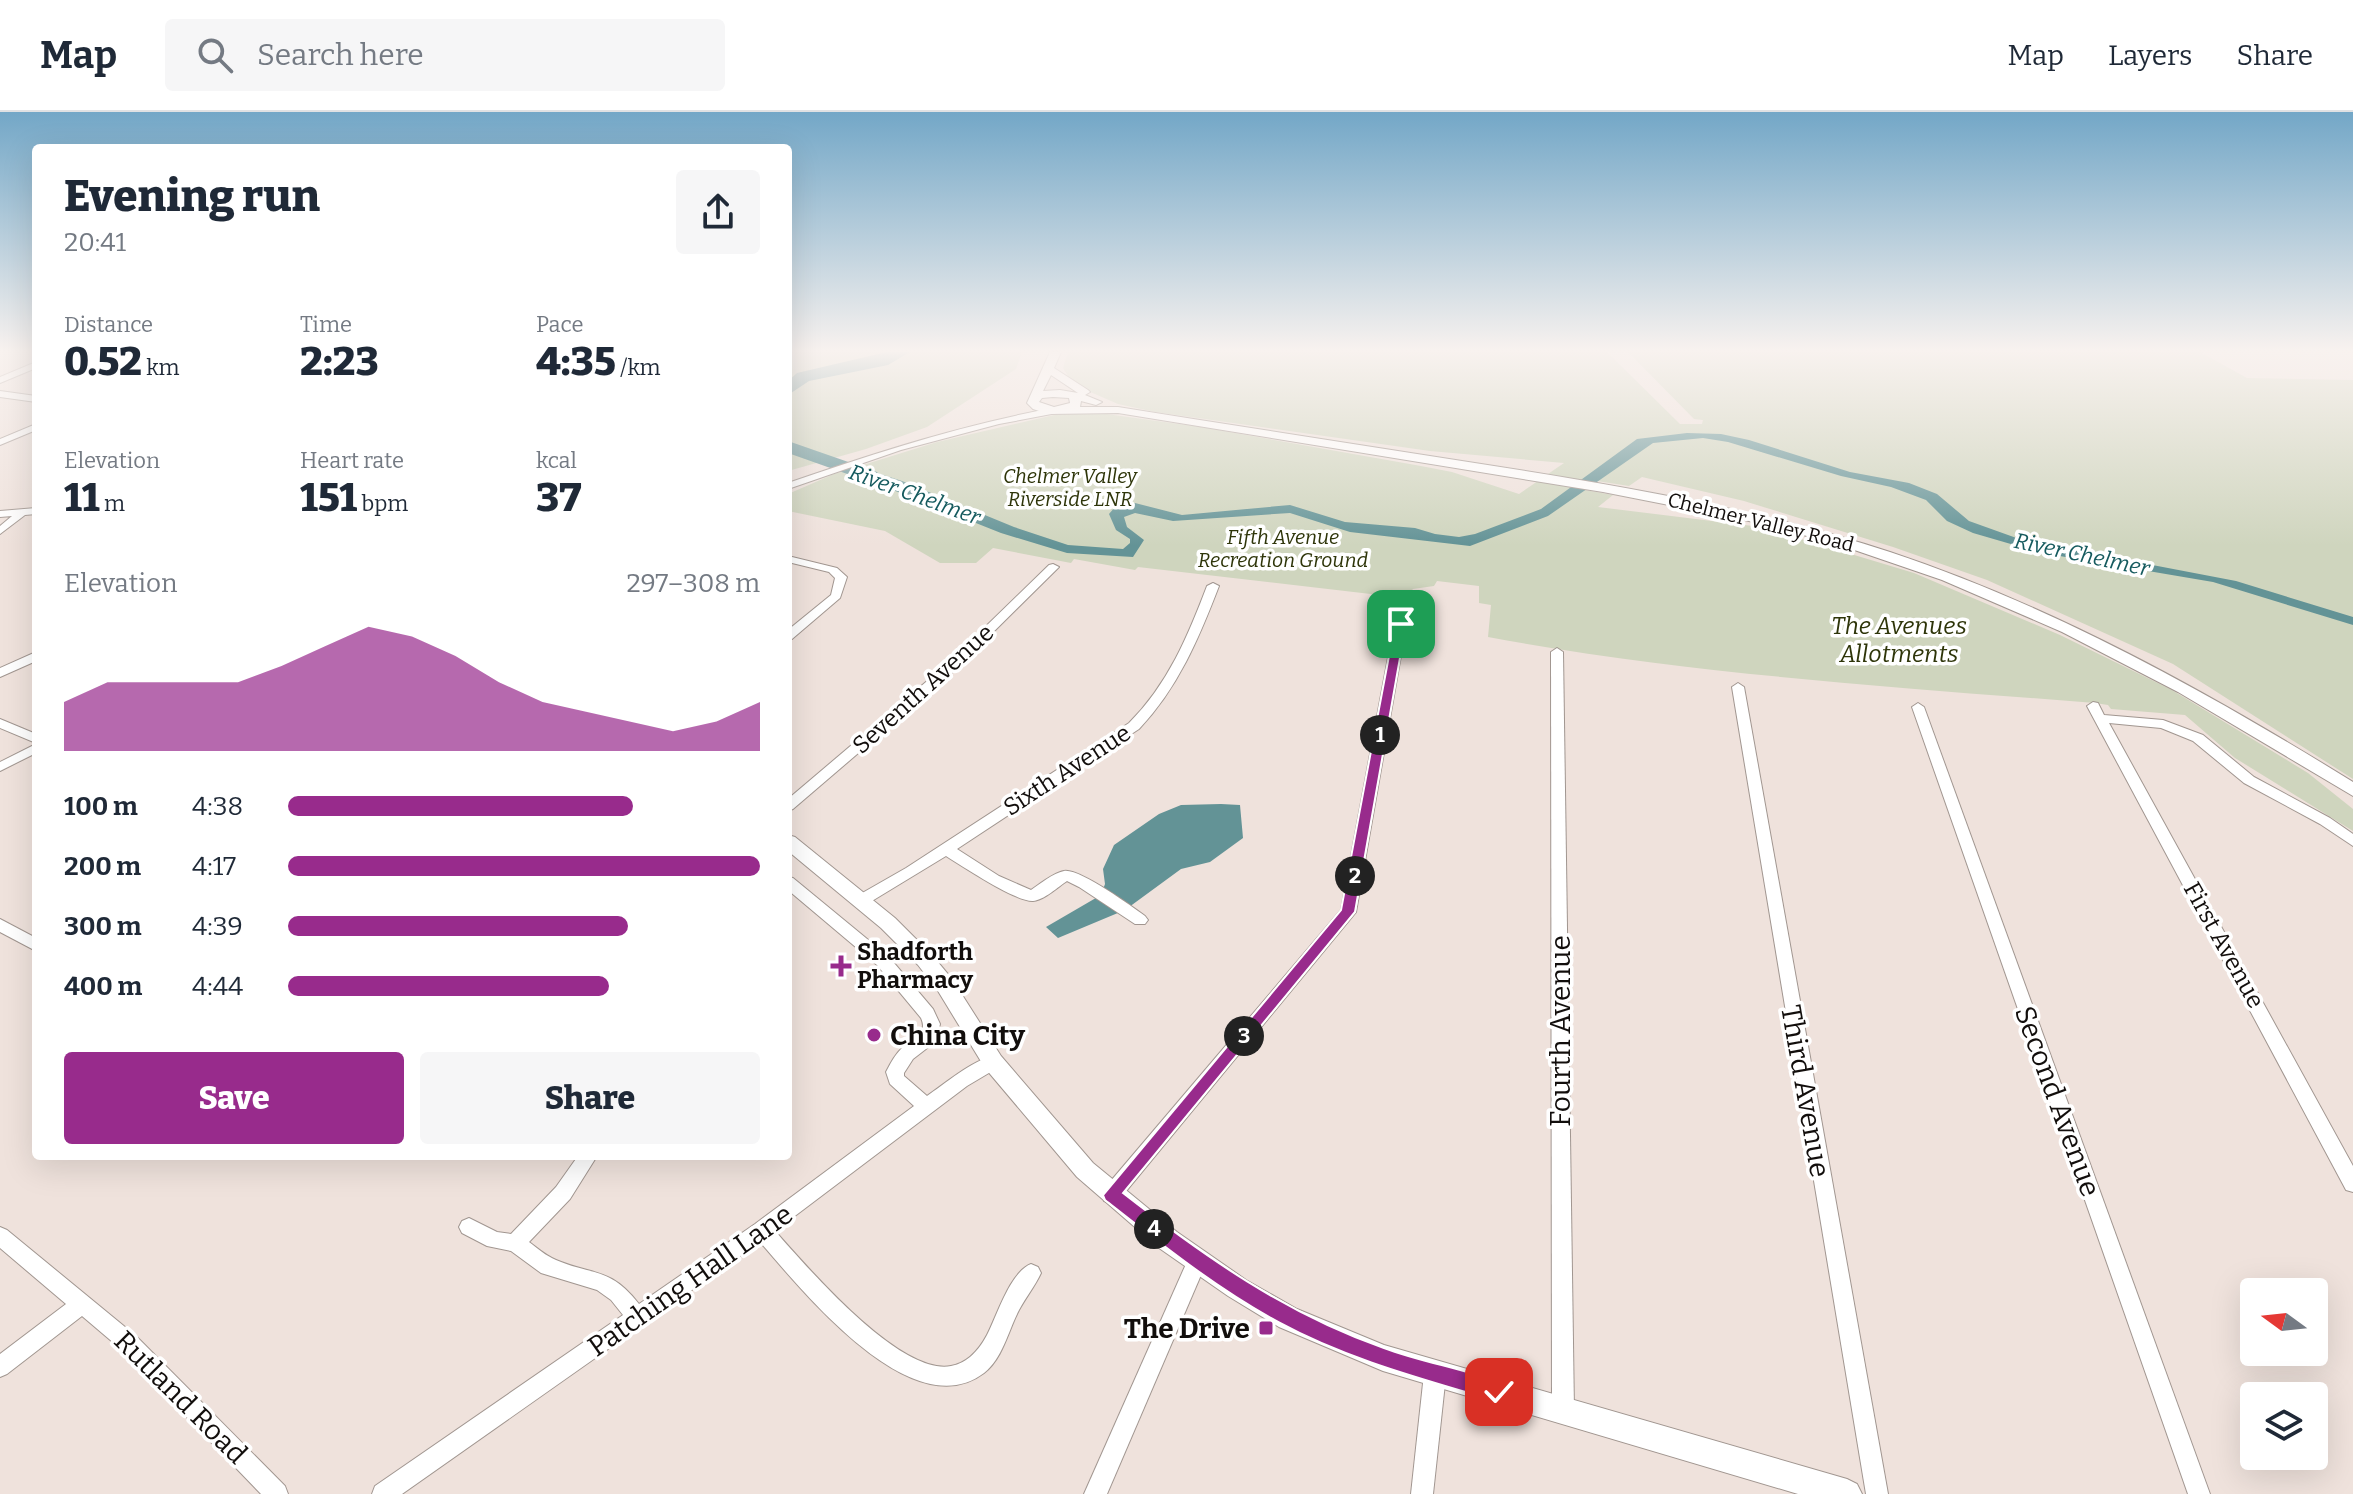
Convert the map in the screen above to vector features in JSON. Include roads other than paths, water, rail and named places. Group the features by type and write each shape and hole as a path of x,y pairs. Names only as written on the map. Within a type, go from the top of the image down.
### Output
{"main road":[{"name":"Chelmer Valley Road","path":"1156,416 1641,493 1776,523 1935,573 2065,625 2212,701 2353,790"},
{"path":"792,844 901,934 945,985 993,1062 1055,1138 1111,1195 1197,1261 1288,1318 1383,1358 1847,1494"}],"street":[{"path":"998,421 1005,416"},
{"path":"792,485 898,448 1023,416"},
{"path":"0,442 32,429"},
{"path":"0,514 32,512"},
{"path":"0,531 21,514"},
{"path":"792,560 833,570 841,577 836,596 792,633"},
{"name":"Seventh Avenue","path":"792,803 950,668 1053,567"},
{"name":"Sixth Avenue","path":"862,900 946,849 1134,726 1149,713 1159,701 1185,652 1213,586"},
{"path":"1111,1195 1348,912 1404,604"},
{"name":"Fourth Avenue","path":"1557,652 1563,1411"},
{"path":"0,673 32,658"},
{"name":"Third Avenue","path":"1738,687 1877,1494"},
{"name":"Second Avenue","path":"1918,707 2199,1494"},
{"name":"First Avenue","path":"2353,841 2325,821 2249,780 2198,738 2163,724 2097,712 2353,1184"},
{"path":"0,723 32,737"},
{"path":"0,767 32,750"},
{"path":"946,849 994,880 1032,896 1066,875 1140,920"},
{"path":"792,885 883,961 927,1014 932,1024 929,1037 907,1054 895,1072 896,1079 927,1107"},
{"path":"0,925 32,943"},
{"name":"Patching Hall Lane","path":"383,1494 638,1318 993,1062"},
{"path":"515,1243 563,1193 585,1160"},
{"path":"469,1227 494,1240 515,1243 548,1267 602,1282 618,1293 638,1318"},
{"path":"762,1230 858,1333 917,1369 935,1376 956,1377 972,1370 989,1354 1012,1304 1031,1273"},
{"name":"Rutland Road","path":"0,1236 83,1303 199,1412 277,1494"},
{"path":"1095,1494 1197,1261"},
{"path":"0,1367 83,1303"},
{"path":"1422,1494 1435,1374"}],"water":[{"path":"1687,433 1721,434 1749,440 1850,472 1909,483 1937,494 1969,521 2022,540 2236,581 2353,617 2353,625 2213,582 2042,553 1973,533 1947,521 1926,500 1891,487 1841,476 1728,442 1703,438 1653,443 1548,516 1470,546 1350,532 1290,513 1173,521 1135,513 1124,517 1127,527 1144,540 1133,557 1067,553 1001,533 830,465 840,461 902,481 1014,527 1068,545 1123,549 1130,539 1116,530 1109,514 1115,507 1135,503 1182,515 1290,505 1345,522 1415,528 1459,537 1541,509 1637,439"},
{"path":"1181,805 1240,805 1243,838 1210,862 1181,869 1125,910 1058,938 1046,927 1101,895 1105,884 1103,869 1114,845 1159,814"}],"waterway":[{"name":"River Chelmer","path":"792,448 870,476"}],"place":[{"name":"Shadforth Pharmacy","path":"841,966"},
{"name":"China City","path":"874,1035"},
{"name":"The Drive","path":"1266,1328"}],"park label":[{"name":"Chelmer Valley Riverside LNR","path":"1070,488"},
{"name":"Fifth Avenue Recreation Ground","path":"1283,548"},
{"name":"The Avenues Allotments","path":"1899,640"}]}
